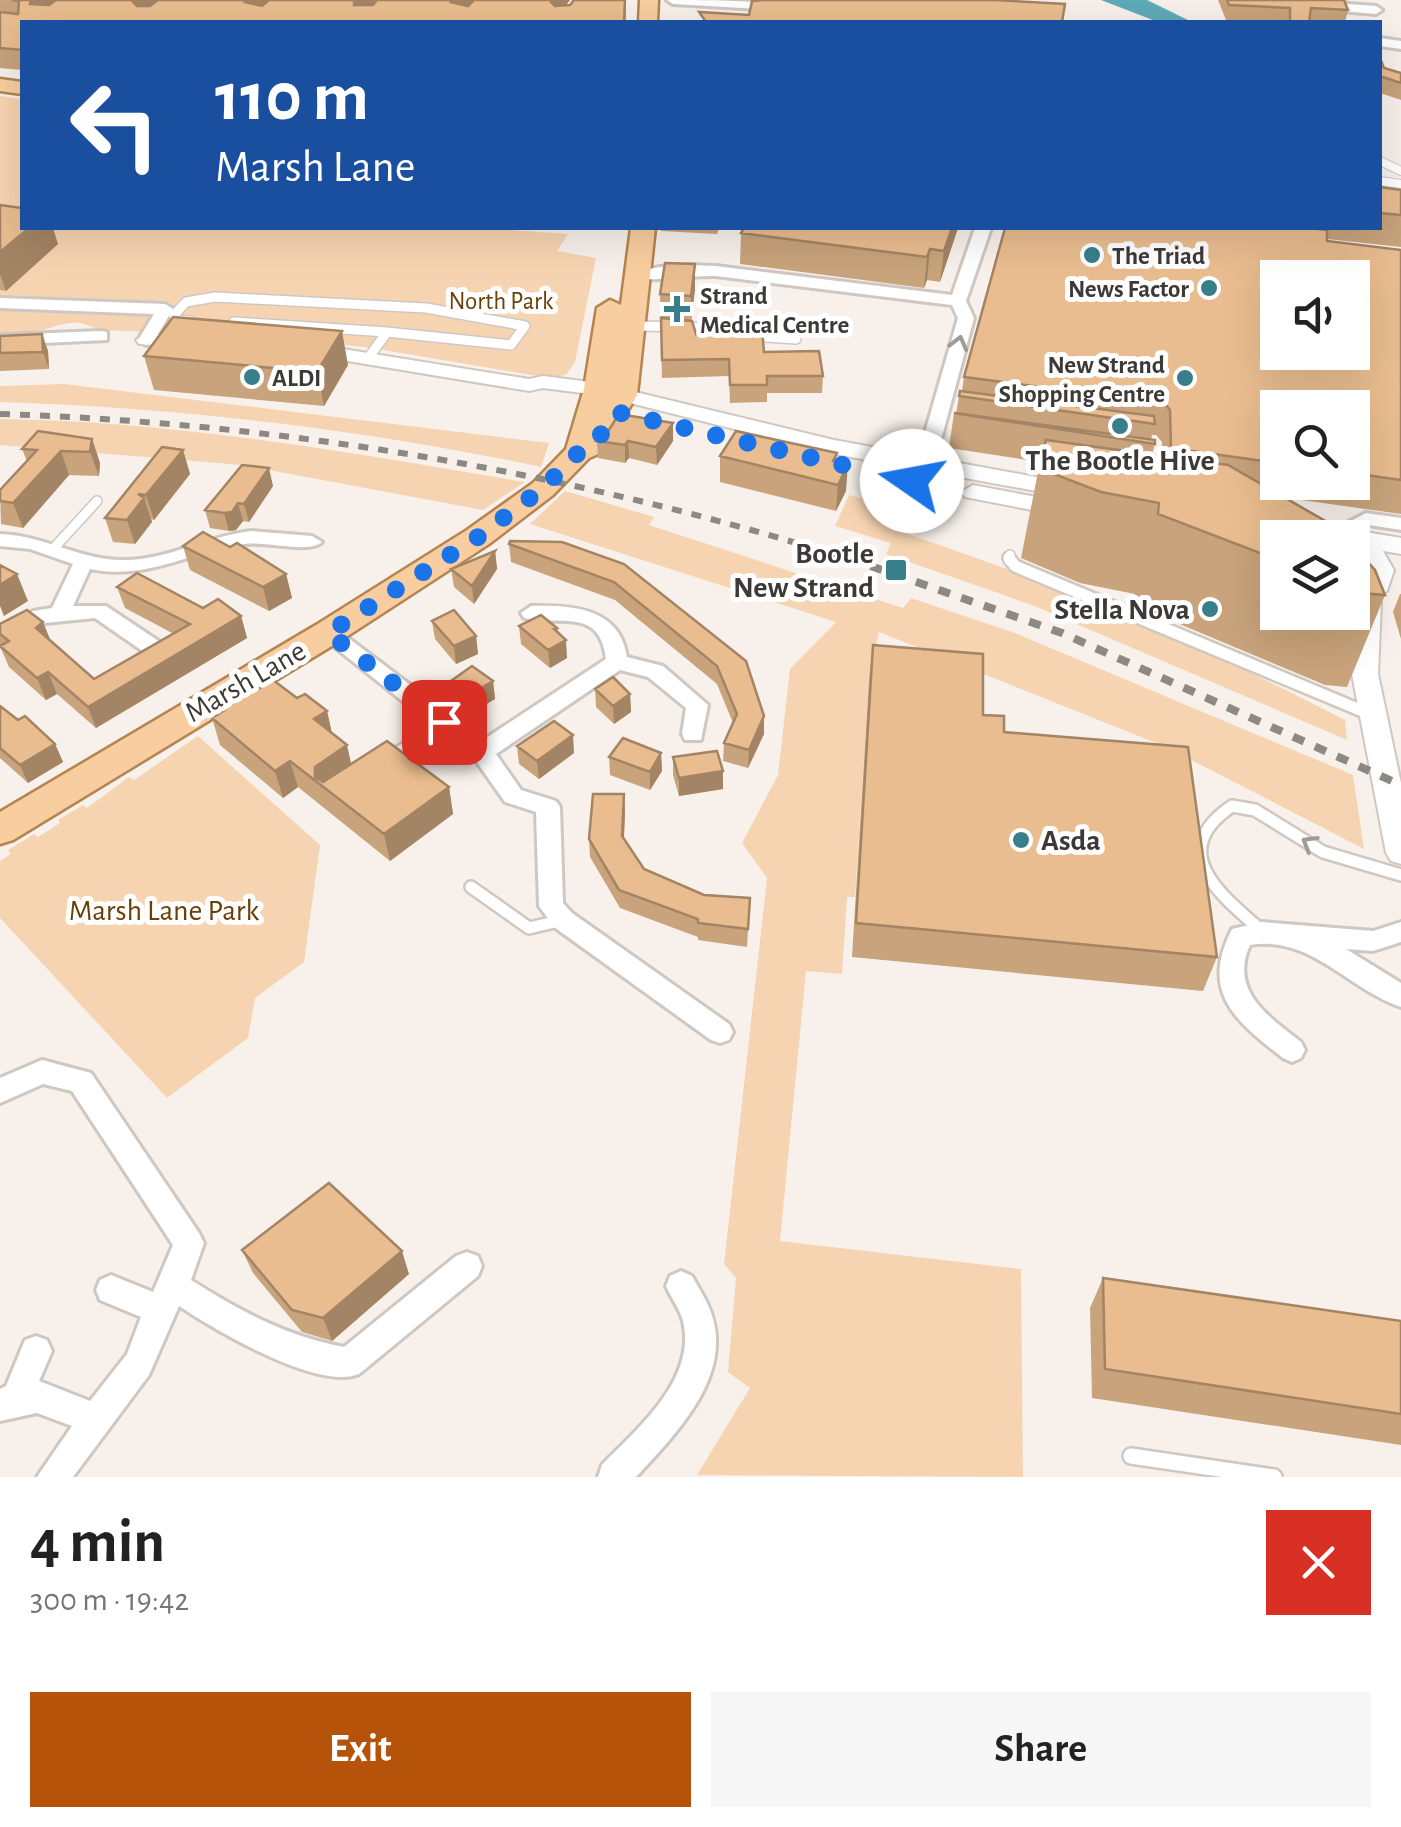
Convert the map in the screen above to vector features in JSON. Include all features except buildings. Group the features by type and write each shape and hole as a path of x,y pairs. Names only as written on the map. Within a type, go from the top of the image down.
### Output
{"main road":[{"path":"620,326 621,230"},
{"path":"607,400 620,326 637,277 644,230"},
{"name":"Marsh Lane","path":"0,830 328,633 500,522 543,488 579,452 593,446 607,400"}],"street":[{"path":"673,0 782,3 801,8"},
{"path":"1318,4 1379,5"},
{"path":"913,472 942,438 966,318 958,301 982,230"},
{"path":"637,277 682,270 716,271 958,301"},
{"path":"0,303 165,308 146,340"},
{"path":"0,340 101,336"},
{"path":"146,340 220,336 529,385 537,392 607,400 1097,516"},
{"path":"913,472 1086,493"},
{"path":"1365,520 1401,524"},
{"path":"0,540 31,540 102,567 126,568 238,538 268,536 312,542"},
{"path":"1370,541 1401,546"},
{"path":"1370,552 1381,577 1364,616 1365,674 1401,853"},
{"path":"60,612 84,561"},
{"path":"0,639 40,616 99,611 152,646"},
{"path":"531,612 571,611 598,622 617,644 616,662"},
{"path":"328,633 482,752 514,796 548,807 551,906 563,920 720,1032"},
{"path":"1342,635 1365,674"},
{"path":"482,752 616,662 655,671 697,705 693,734"},
{"path":"1292,1050 1252,1019 1239,1003 1228,976 1230,952 1241,936 1261,930 1374,941 1401,932"},
{"path":"1293,934 1401,996"},
{"path":"0,1092 42,1072 81,1081 188,1243 138,1364 53,1477"},
{"path":"111,1290 167,1298 312,1358 348,1363 467,1266"},
{"path":"614,1477 658,1428 699,1366 699,1321 680,1286"},
{"path":"9,1400 36,1351"},
{"path":"9,1400 46,1395 95,1421"}],"lane":[{"path":"198,321 178,320 174,315 190,298 215,297 426,308 525,326 511,345 387,332 220,336"},
{"path":"620,326 694,327 730,336"},
{"path":"369,358 387,332"},
{"path":"744,336 796,339"},
{"path":"53,549 97,501"},
{"path":"1010,555 1009,561 1015,566 1372,715"},
{"path":"377,768 444,722"},
{"path":"1261,930 1210,884 1200,846 1208,823 1232,806 1255,810 1324,852 1401,876"},
{"path":"471,887 530,928 563,920"},
{"path":"1131,1456 1274,1477"}],"green space":[{"name":"North Park","path":"0,96 20,99 20,230 511,230 568,234 557,251 596,258 575,362 566,375 549,378 372,348 267,336 97,330 77,323 37,331 0,332"},
{"path":"64,384 549,443 541,467 272,422 137,409 0,402 0,386"},
{"path":"0,419 198,432 525,482 483,510 242,465 0,445"},
{"path":"565,491 654,517 649,525 903,608 911,598 1015,633 1353,775 1364,849 1166,747 879,632 869,681 855,897 847,897 842,974 806,971 780,1241 1021,1269 1023,1477 697,1475 750,1388 728,1372 736,1278 724,1264 767,878 742,843 778,775 790,669 836,622 530,524"},
{"path":"849,495 894,506 889,528 1064,591 1290,692 1345,720 1347,740 1032,605 886,554 891,543 835,526"},
{"name":"Marsh Lane Park","path":"198,736 320,845 304,962 255,998 248,1038 167,1098 0,918 0,861 11,854 8,850 34,834 38,837 83,805 87,808 129,777 134,780"}],"water":[{"path":"1101,0 1147,0 1188,20 1153,20"}],"railway":[{"path":"0,414 217,429 433,458 646,503 855,561"},
{"path":"848,558 1062,633 1401,785"}],"place":[{"name":"The Triad","path":"1092,255"},
{"name":"News Factor","path":"1209,288"},
{"name":"Strand Medical Centre","path":"677,309"},
{"name":"ALDI","path":"252,377"},
{"name":"New Strand Shopping Centre","path":"1185,378"},
{"name":"The Bootle Hive","path":"1120,426"},
{"name":"Bootle New Strand","path":"896,570"},
{"name":"Stella Nova","path":"1210,609"},
{"name":"Asda","path":"1021,840"}],"route":[{"path":"444,722 328,633 478,537 543,488 579,452 593,446 616,412 912,481"}]}
